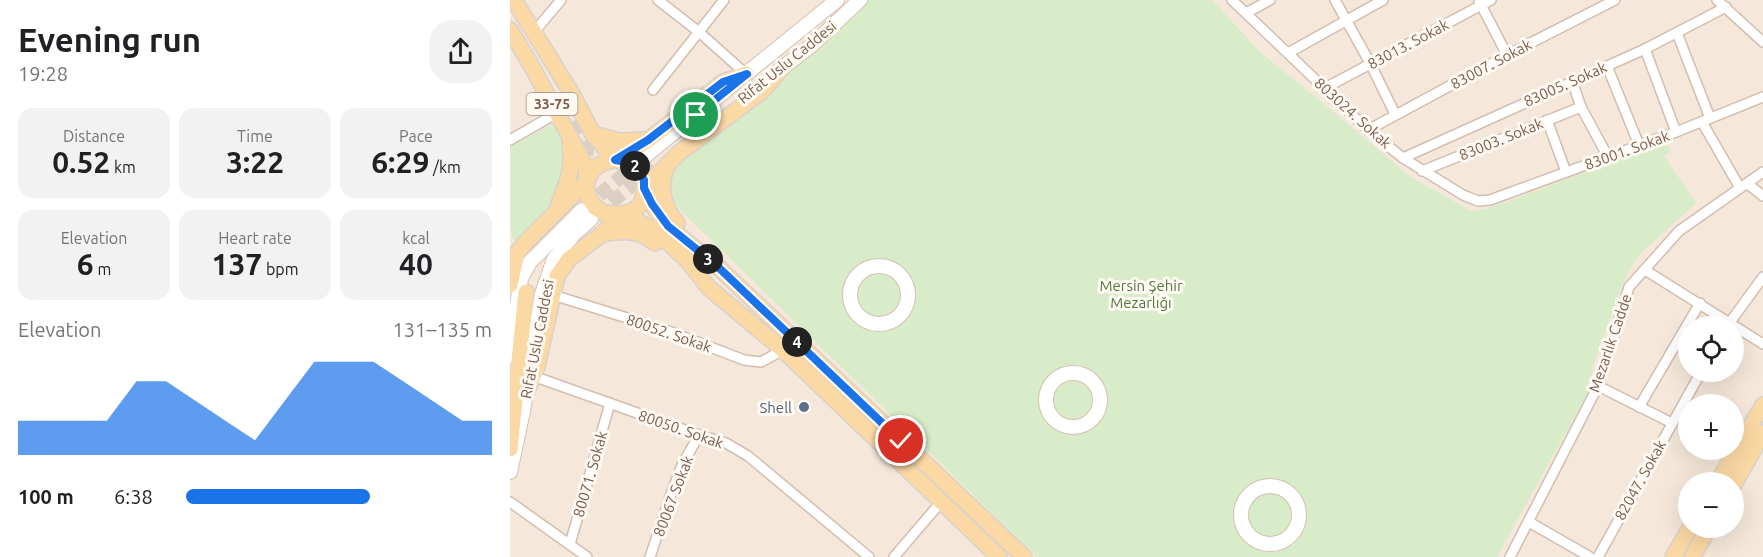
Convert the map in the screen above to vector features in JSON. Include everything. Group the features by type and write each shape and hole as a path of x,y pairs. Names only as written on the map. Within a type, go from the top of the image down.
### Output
{"main road":[{"name":"33-75","path":"514,0 572,94 593,134 615,160 627,162 635,167 652,204 668,226 717,266"},
{"name":"Rifat Uslu Caddesi","path":"782,68 812,45 860,0"},
{"name":"Rifat Uslu Caddesi","path":"656,163 747,74 832,1"},
{"name":"33-75","path":"510,12 576,120"},
{"name":"33-75","path":"510,30 531,64 586,167 590,200 596,208 593,214"},
{"path":"530,383 537,367 557,276 569,260 624,214 639,206 644,184 656,163 679,153 761,92 782,68"},
{"path":"510,285 512,261 517,253 587,181 597,166 615,160 648,140 723,82 747,74"},
{"path":"593,134 619,141 648,140"},
{"path":"555,213 568,183 573,159 570,137"},
{"name":"33-75","path":"656,163 662,178 662,189 670,215 717,266 1024,557"},
{"path":"593,214 624,214 656,231 688,262 709,288"},
{"name":"Rıfat Uslu Caddesi","path":"510,356 522,278 530,262 593,214"},
{"name":"Rıfat Uslu Caddesi","path":"510,472 530,383 542,294 554,259 593,214"},
{"path":"602,234 624,230 646,235 684,270 783,350 999,557"},
{"path":"879,266 898,273 908,290 905,309 891,322 882,324 865,320 853,307 850,298 854,280 860,273 879,266"},
{"path":"510,449 526,292"},
{"path":"1723,472 1763,405"},
{"path":"1741,472 1763,433"},
{"path":"1263,488 1281,489 1295,501 1299,510 1296,528 1283,542 1264,544 1255,540 1248,534 1241,516 1247,498 1254,491 1263,488"},
{"path":"1673,557 1684,538"},
{"path":"1692,557 1702,538"}],"street":[{"path":"534,32 561,0"},
{"path":"658,0 747,74"},
{"path":"653,90 724,0"},
{"name":"803024. Sokak","path":"1232,0 1368,130 1403,158 1463,195 1478,201 1490,200"},
{"path":"1246,14 1270,0"},
{"path":"1335,0 1371,63 1395,114"},
{"path":"1287,53 1383,0"},
{"name":"83013. Sokak","path":"1325,88 1480,2 1491,0"},
{"name":"83007. Sokak","path":"1368,130 1615,0"},
{"path":"1717,0 1763,42"},
{"path":"1480,2 1507,55"},
{"name":"83005. Sokak","path":"1403,158 1645,49 1726,7"},
{"path":"1677,33 1706,120 1744,186 1763,196"},
{"path":"1645,49 1676,132"},
{"path":"1607,66 1639,145"},
{"path":"1572,81 1581,107 1608,157"},
{"name":"83001. Sokak","path":"1490,200 1676,132 1763,97"},
{"name":"83003. Sokak","path":"1422,171 1581,107"},
{"path":"510,140 557,113"},
{"path":"1547,120 1566,172"},
{"name":"Mezarlık Cadde","path":"1510,557 1598,386 1629,287 1679,231 1763,172"},
{"path":"1645,270 1718,316"},
{"path":"1735,316 1763,277"},
{"name":"80052. Sokak","path":"553,295 666,330 744,360 761,362 783,350"},
{"path":"1639,407 1700,303"},
{"path":"1744,333 1763,344"},
{"name":"82047. Sokak","path":"1598,557 1695,382"},
{"name":"80050. Sokak","path":"530,383 610,403 726,443 748,456 869,557"},
{"path":"1598,386 1672,423"},
{"name":"80071. Sokak","path":"570,544 610,403"},
{"name":"80067 Sokak","path":"650,557 679,475 699,435"},
{"path":"510,502 587,557"},
{"path":"894,557 941,502"},
{"path":"1529,522 1590,557"}],"shaded area":[{"path":"510,0 1763,0 1763,557 510,557"}],"green space":[{"name":"Mersin Şehir Mezarlığı","path":"869,0 1212,0 1261,53 1412,178 1472,211 1485,209 1665,145 1671,151 1664,156 1696,203 1637,257 1622,286 1593,366 1591,387 1497,557 1037,557 677,207 665,184 668,171 823,44"},
{"path":"555,123 581,162 581,181 517,251 510,228 510,147"}],"tunnel":[{"path":"577,119 584,133 586,144 583,170"},
{"path":"583,209 641,160"},
{"path":"595,216 655,166"}],"place":[{"name":"Shell","path":"804,407"}],"route":[{"path":"696,115 747,74 723,82 648,140 615,160 627,162 641,174 644,188 652,204 668,226 717,266 901,441"}]}
